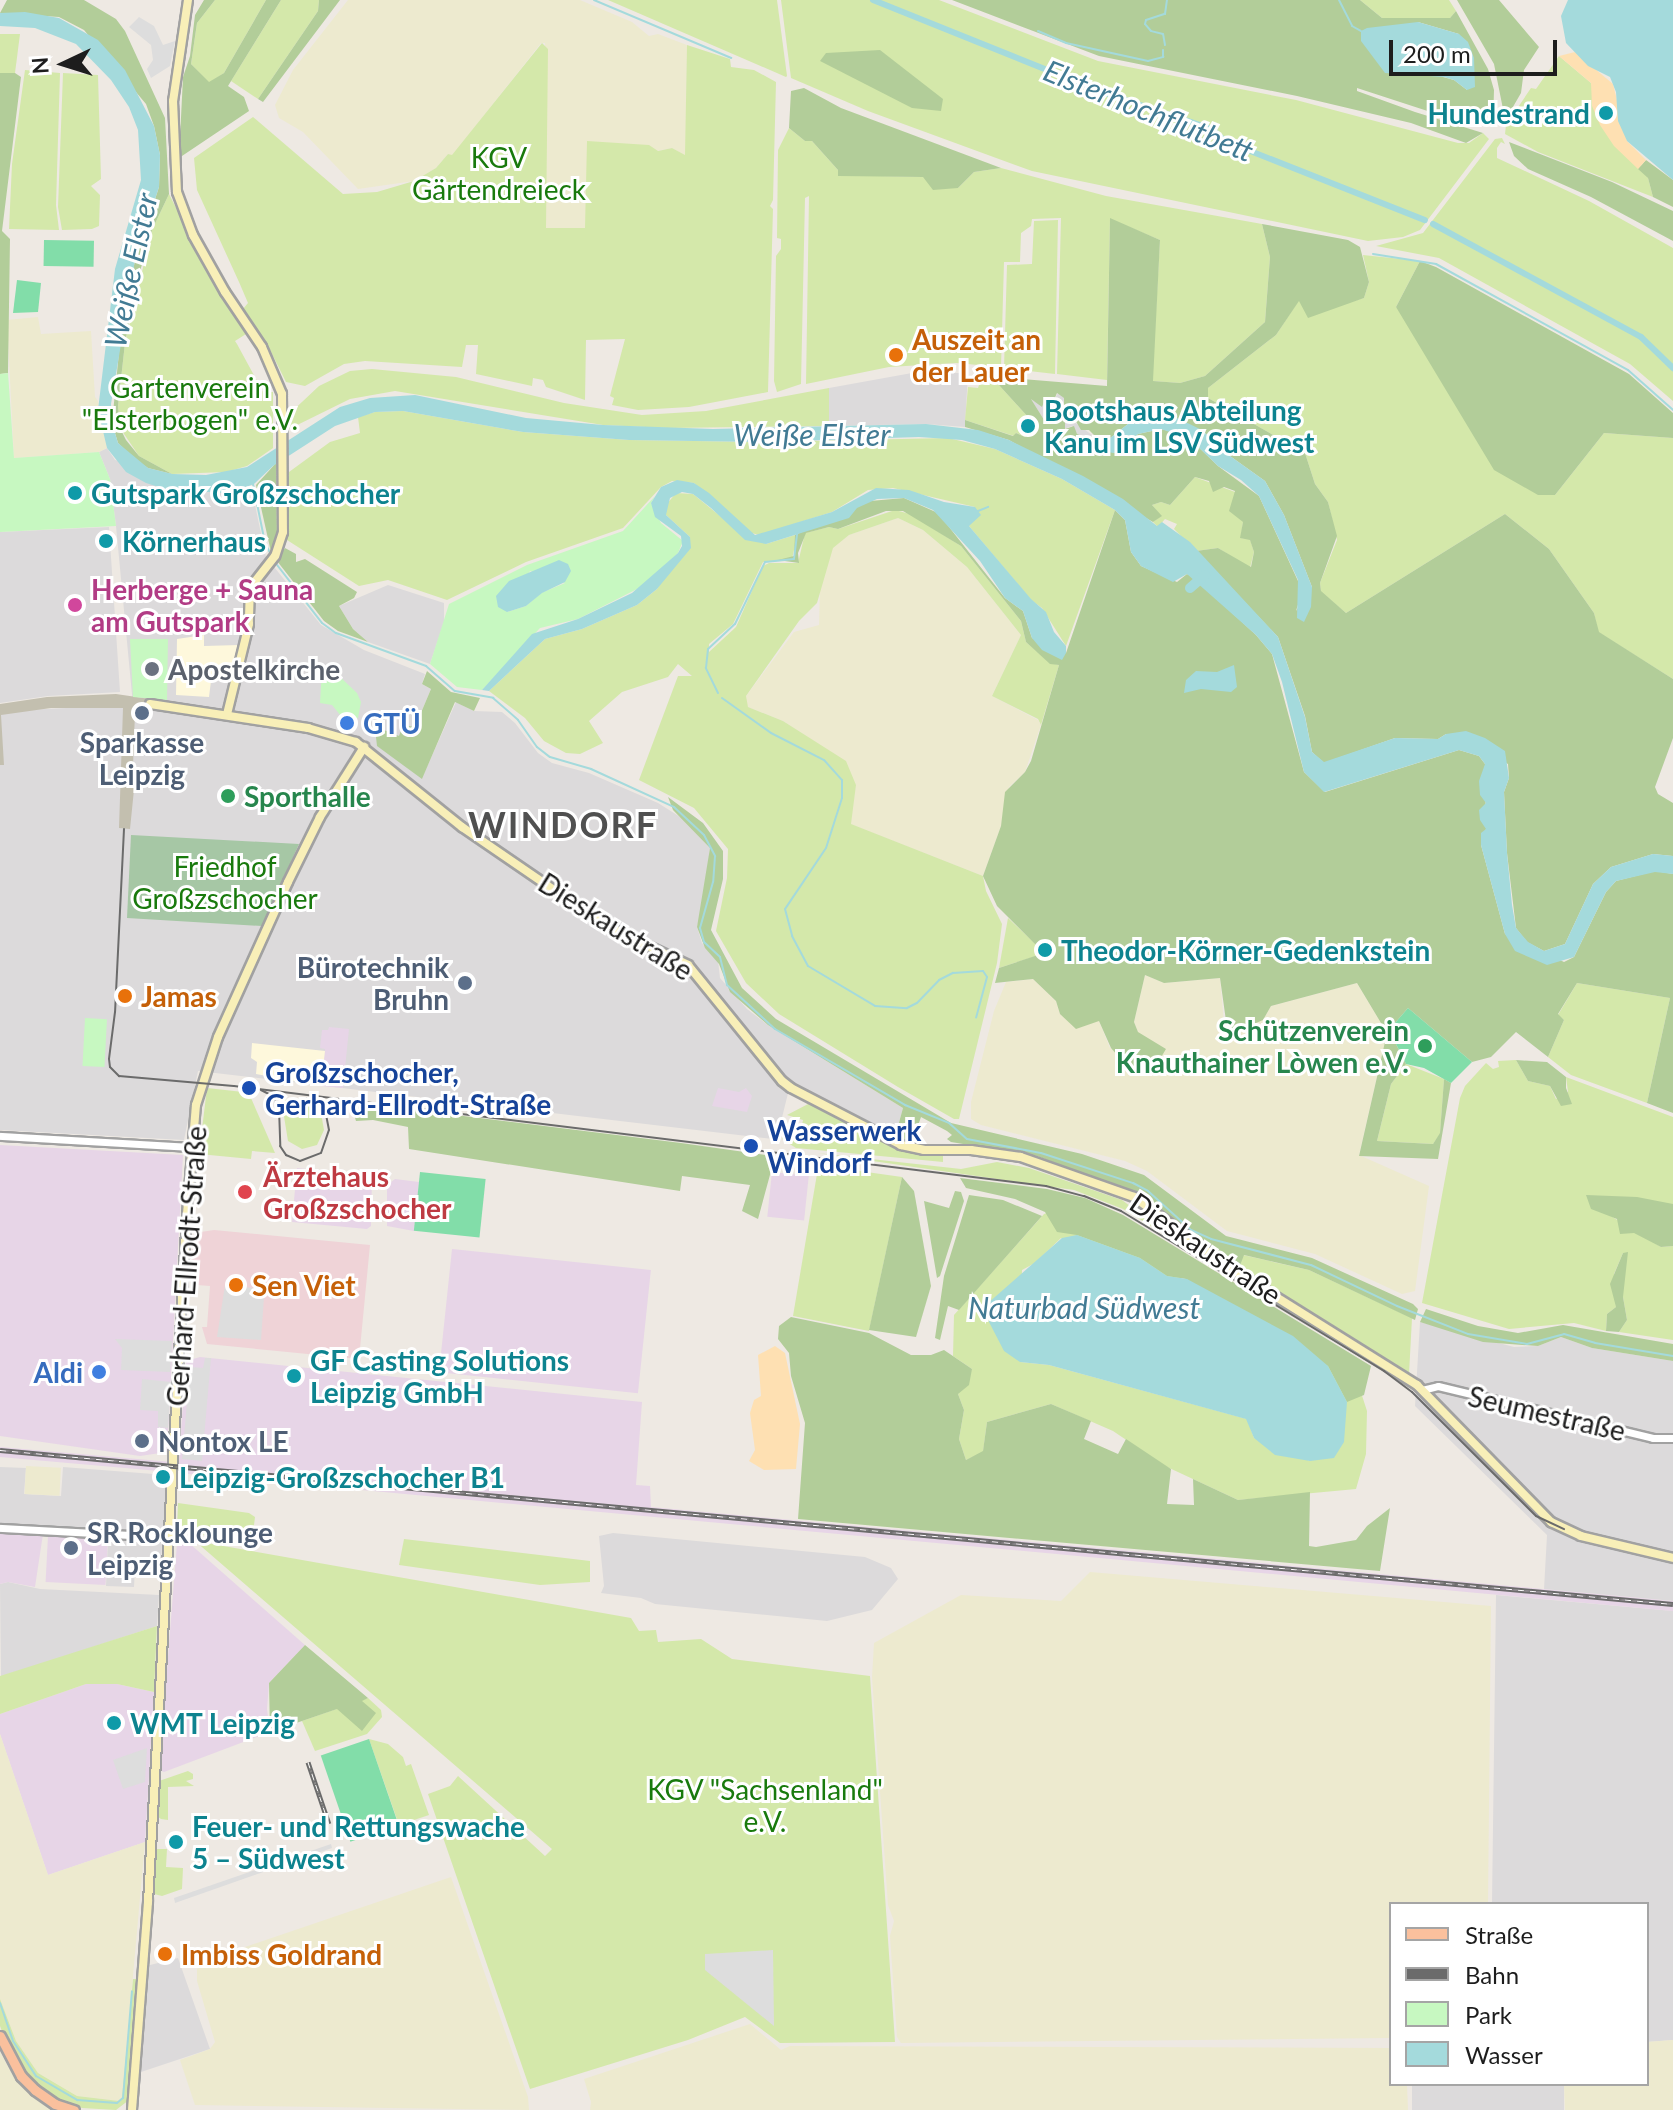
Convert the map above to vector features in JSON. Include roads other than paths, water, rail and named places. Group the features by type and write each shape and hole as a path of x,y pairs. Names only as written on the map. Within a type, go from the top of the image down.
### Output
{"main road":[{"path":"188,0 173,101 177,192 212,270 262,347 279,382 283,532 278,550 250,588 249,624 227,714"},
{"name":"Dieskaustraße","path":"150,704 308,728 349,739 364,747 462,827 576,905 615,930 688,965 782,1081 791,1088 901,1145 924,1150 1006,1154 1120,1190 1233,1270 1422,1390 1546,1518 1564,1529 1673,1558"},
{"name":"Gerhard-Ellrodt-Straße","path":"132,2110 148,1902 192,1147 199,1092 218,1037 308,840 364,747"},
{"path":"0,2036 16,2069 35,2090 55,2104 74,2110"}],"street":[{"path":"0,1136 192,1147"},
{"name":"Seumestraße","path":"1422,1390 1438,1386 1653,1438 1673,1438"},
{"path":"0,1528 168,1537"}],"water":[{"path":"1568,0 1673,0 1673,180 1627,141 1618,121 1616,92 1610,77 1588,66 1566,43 1561,16"},
{"name":"Weiße Elster","path":"25,12 59,18 98,40 125,70 154,126 160,155 159,187 135,260 111,404 118,443 148,468 172,474 206,475 247,467 340,407 370,398 415,395 526,418 603,425 713,429 926,424 978,430 1009,440 1083,476 1123,499 1157,526 1162,522 1190,542 1278,637 1305,717 1312,752 1324,762 1395,738 1438,739 1446,734 1466,731 1485,738 1505,751 1509,778 1504,792 1512,905 1516,928 1528,942 1544,951 1565,944 1593,884 1611,867 1653,854 1673,856 1673,874 1655,872 1616,881 1606,892 1574,957 1547,965 1515,951 1505,934 1481,845 1481,833 1486,829 1480,820 1479,810 1486,803 1480,795 1479,781 1485,764 1479,756 1459,750 1324,792 1304,772 1282,682 1272,654 1256,635 1187,574 1173,582 1141,566 1131,552 1125,520 1115,510 1062,479 995,449 962,440 919,437 759,442 629,440 523,432 403,411 375,412 335,426 273,466 254,484 238,490 223,493 165,489 146,483 126,472 107,448 98,410 115,269 141,180 138,130 129,107 111,80 76,44 35,28 0,26 0,13"},
{"path":"1418,22 1459,34 1468,42 1474,58 1475,87 1467,90 1444,77 1385,73 1361,41 1361,31 1367,28"},
{"path":"1156,415 1177,418 1202,430 1223,451 1265,481 1284,515 1312,587 1311,607 1304,622 1297,618 1298,580 1259,496 1241,480 1218,466 1190,439 1161,429 1138,434 1114,453 1100,451 1100,446 1128,424"},
{"path":"677,480 694,483 709,493 755,535 832,512 876,488 909,490 944,502 975,507 981,515 969,526 1031,599 1046,612 1054,632 1066,646 1066,653 1062,660 1042,650 1032,638 1023,611 1005,598 980,561 933,510 904,498 877,499 857,508 849,518 766,544 745,540 693,494 682,492 670,498 666,515 690,537 691,548 657,589 637,605 582,629 545,639 489,691 482,690 532,634 578,619 632,593 678,553 682,546 681,536 655,517 651,503 661,487"},
{"path":"559,560 568,564 571,571 565,582 542,593 526,606 507,612 498,607 496,596 509,581"},
{"path":"1234,665 1237,687 1231,692 1201,689 1184,693 1186,680 1196,671 1217,672"},
{"name":"Naturbad Südwest","path":"1077,1235 1140,1258 1167,1276 1187,1279 1293,1336 1328,1366 1347,1402 1344,1442 1334,1458 1310,1461 1275,1455 1254,1438 1246,1419 1049,1365 1020,1362 1004,1351 989,1322 987,1304 1062,1238"}],"waterway":[{"path":"594,0 731,58"},
{"name":"Elsterhochflutbett","path":"873,0 1102,92 1212,129 1225,141 1425,220"},
{"path":"1165,45 1163,34 1151,31 1145,24 1146,20 1165,14 1167,0"},
{"path":"1339,0 1352,26 1361,31"},
{"path":"1038,31 1066,43 1148,61 1163,57 1163,50"},
{"name":"Elsterhochflutbett","path":"1433,224 1641,337 1673,368"},
{"path":"1373,254 1436,264 1628,370 1673,410"},
{"path":"253,484 265,543 271,555"},
{"path":"978,511 988,507"},
{"path":"718,693 706,668 708,649 735,624 765,562 794,559 797,533"},
{"path":"274,561 322,623 336,633 426,666 455,691 493,698 518,720 537,747 550,757 591,769 674,807 704,835 715,856 713,882 700,928 704,942 720,957 727,985 775,1029 905,1105 949,1123 967,1139 1041,1153 1133,1183 1148,1191 1191,1230 1211,1239 1311,1265 1397,1306 1468,1334 1527,1344 1564,1334 1595,1343 1673,1356"},
{"path":"1190,588 1205,575"},
{"path":"722,698 771,733 824,760 842,780 842,798 826,848 785,909 792,936 808,966 875,1006 907,1008 917,1003 939,980 953,973 983,971 987,977 976,1018"},
{"path":"0,2003 13,2041 36,2076 77,2100 117,2103 123,2098 132,1991"}],"tram line":[{"path":"124,829 115,1012 109,1059 110,1067 119,1076 234,1086 1046,1186 1084,1196 1121,1211 1384,1371 1412,1392 1536,1516 1564,1529"},
{"path":"261,1090 271,1095 279,1108 280,1146 286,1155 300,1161 321,1153 329,1130 325,1110 306,1098"}],"railway":[{"path":"0,1450 1673,1604"},
{"path":"308,1762 329,1824"}],"place":[{"name":"Hundestrand","path":"1606,113"},
{"name":"Auszeit an der Lauer","path":"896,355"},
{"name":"Bootshaus Abteilung Kanu im LSV Südwest","path":"1028,426"},
{"name":"Gutspark Großzschocher","path":"75,493"},
{"name":"Körnerhaus","path":"106,541"},
{"name":"Herberge + Sauna am Gutspark","path":"75,605"},
{"name":"Apostelkirche","path":"152,669"},
{"name":"Sparkasse Leipzig","path":"142,713"},
{"name":"GTÜ","path":"347,723"},
{"name":"Sporthalle","path":"228,796"},
{"name":"Theodor-Körner-Gedenkstein","path":"1045,950"},
{"name":"Bürotechnik Bruhn","path":"465,983"},
{"name":"Jamas","path":"125,996"},
{"name":"Schützenverein Knauthainer Lòwen e.V.","path":"1425,1046"},
{"name":"Großzschocher, Gerhard-Ellrodt-Straße","path":"249,1088"},
{"name":"Wasserwerk Windorf","path":"751,1146"},
{"name":"Ärztehaus Großzschocher","path":"245,1192"},
{"name":"Sen Viet","path":"236,1285"},
{"name":"Aldi","path":"99,1372"},
{"name":"GF Casting Solutions Leipzig GmbH","path":"294,1376"},
{"name":"Nontox LE","path":"142,1441"},
{"name":"Leipzig-Großzschocher B1","path":"163,1477"},
{"name":"SR Rocklounge Leipzig","path":"71,1548"},
{"name":"WMT Leipzig","path":"114,1723"},
{"name":"Feuer- und Rettungswache 5 – Südwest","path":"176,1842"},
{"name":"Imbiss Goldrand","path":"165,1954"}],"district":[{"name":"WINDORF","path":"563,825"}],"park label":[{"name":"KGV Gärtendreieck","path":"499,173"},
{"name":"Gartenverein \"Elsterbogen\" e.V.","path":"190,403"},
{"name":"Friedhof Großzschocher","path":"225,882"},
{"name":"KGV \"Sachsenland\" e.V.","path":"765,1805"}]}
